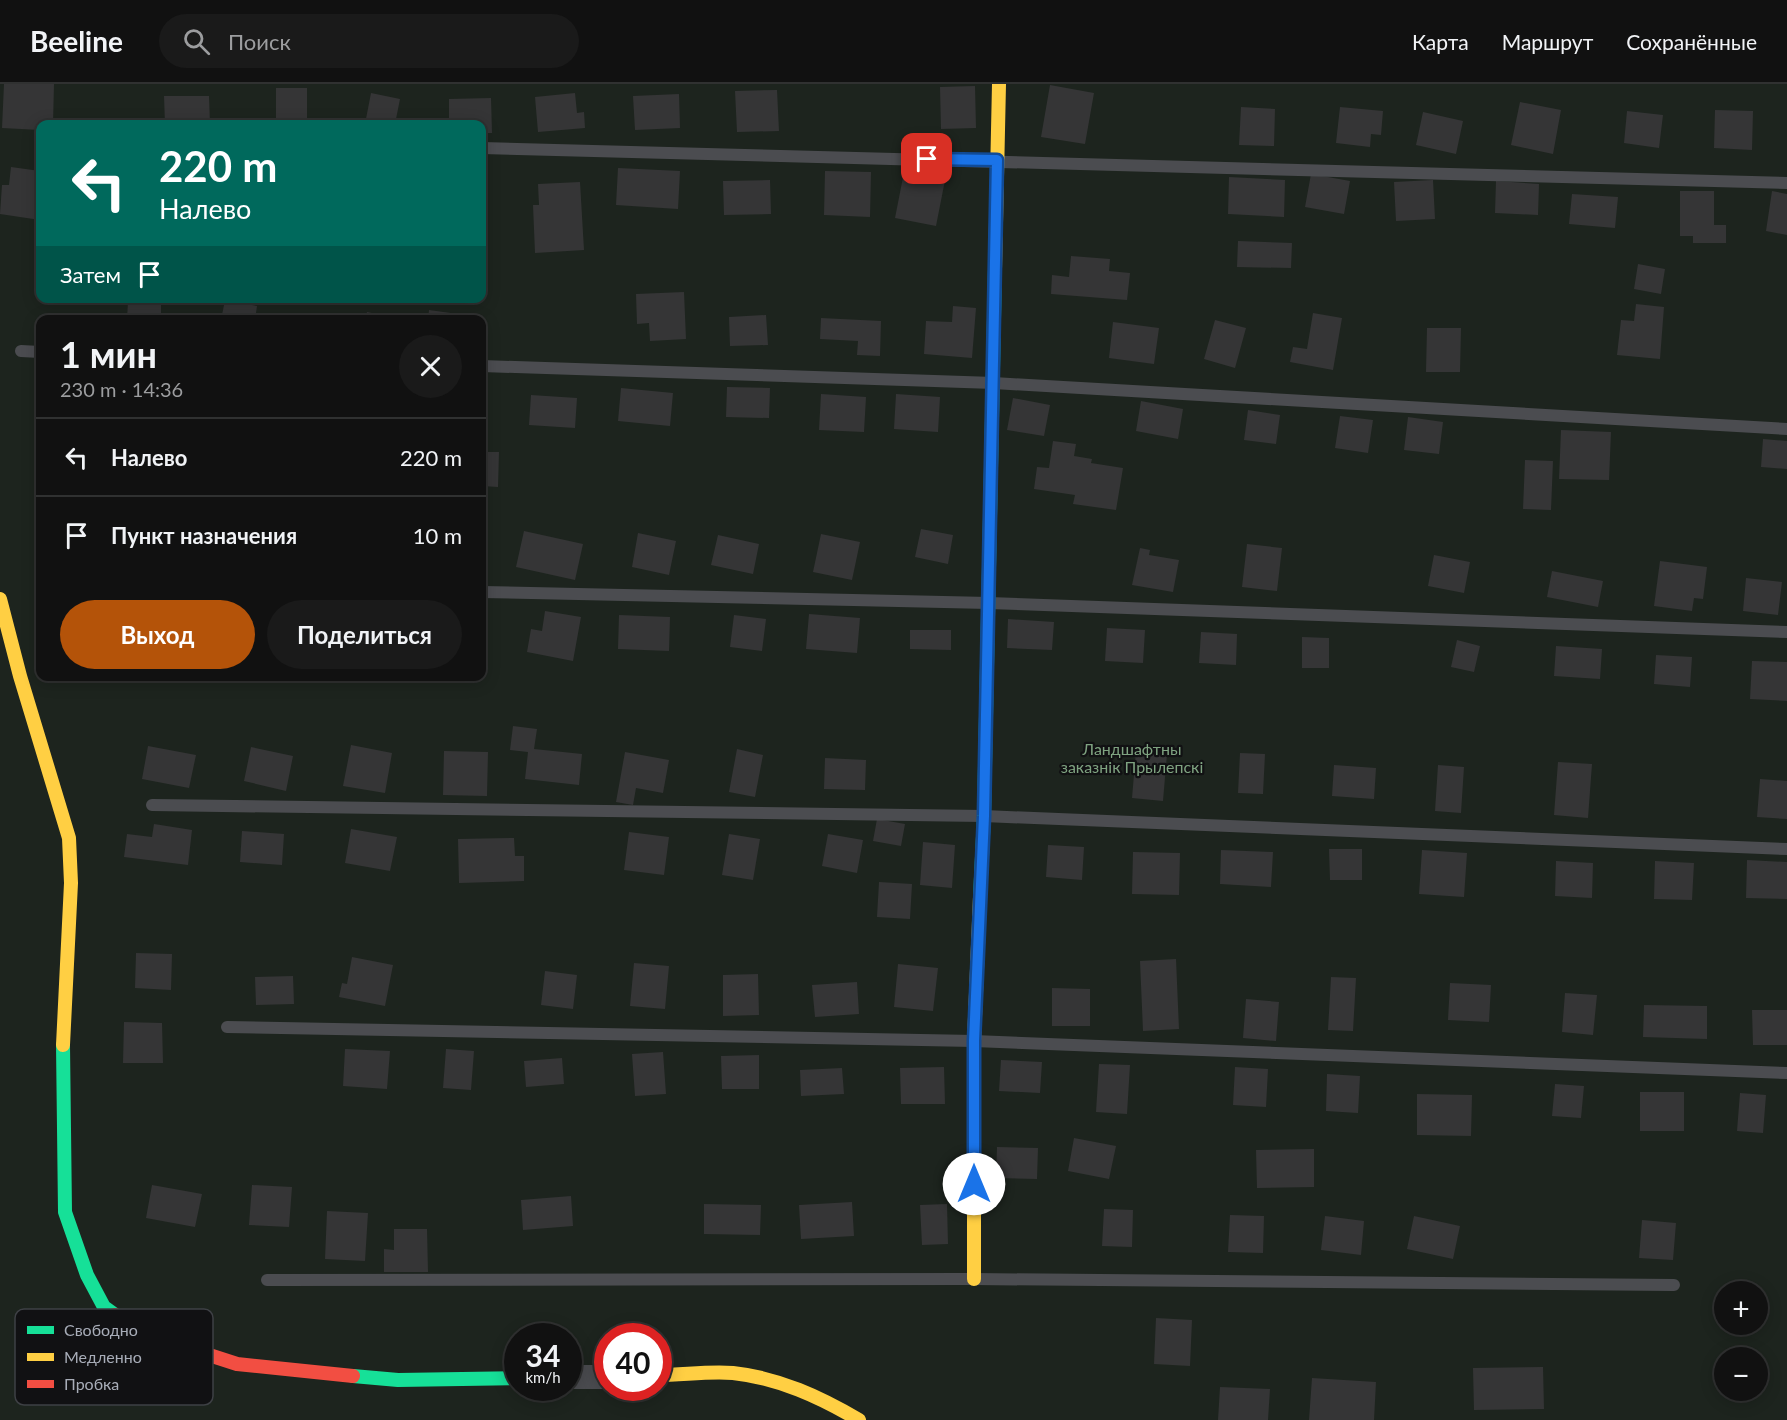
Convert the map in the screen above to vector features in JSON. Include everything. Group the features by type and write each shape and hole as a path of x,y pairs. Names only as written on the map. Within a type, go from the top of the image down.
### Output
{"street":[{"path":"974,1279 974,1041 984,816 999,84"},
{"path":"0,599 20,676 69,838 71,883 63,1022 65,1212 87,1275 107,1309"},
{"path":"213,1356 237,1364 399,1380 504,1378"},
{"path":"672,1375 732,1373 787,1383 834,1404 859,1420"}],"lane":[{"path":"486,148 997,160 1787,183"},
{"path":"21,351 36,352"},
{"path":"486,366 994,383 1787,429"},
{"path":"486,592 989,603 1787,632"},
{"path":"152,805 984,816 1787,849"},
{"path":"227,1027 974,1041 1787,1073"},
{"path":"267,1280 974,1279 1674,1285"}],"green space":[{"name":"Ландшафтны заказнік Прылепскі","path":"0,84 1787,84 1787,1420 0,1420"}],"building":[{"path":"4,84 54,84 53,120 36,120 36,130 2,128"},
{"path":"1050,85 1094,93 1085,144 1041,137"},
{"path":"975,86 976,128 941,129 940,87"},
{"path":"276,88 307,88 307,120 276,120"},
{"path":"777,90 779,131 737,132 735,91"},
{"path":"371,93 400,99 396,120 366,120"},
{"path":"575,93 577,113 584,112 585,128 538,132 535,97"},
{"path":"679,94 680,128 635,130 633,96"},
{"path":"164,96 209,96 210,120 165,120"},
{"path":"491,98 492,133 486,133 486,120 449,120 449,99"},
{"path":"1520,102 1561,110 1553,154 1511,145"},
{"path":"1241,107 1275,109 1274,146 1239,145"},
{"path":"1340,107 1383,111 1381,135 1371,134 1370,147 1336,143"},
{"path":"1715,110 1753,111 1752,150 1714,148"},
{"path":"1627,111 1663,115 1659,148 1624,143"},
{"path":"1423,112 1463,121 1456,154 1416,145"},
{"path":"906,162 947,170 936,226 895,218"},
{"path":"11,167 36,170 36,219 0,214 2,185 9,185"},
{"path":"618,168 680,171 678,209 616,205"},
{"path":"825,171 871,172 870,217 824,215"},
{"path":"1311,174 1350,181 1344,214 1305,207"},
{"path":"486,175 488,175 486,200"},
{"path":"1229,177 1285,180 1284,217 1228,214"},
{"path":"770,180 771,214 724,215 723,181"},
{"path":"1433,180 1435,219 1396,221 1394,182"},
{"path":"1496,181 1539,184 1538,215 1495,213"},
{"path":"580,182 584,250 535,253 533,205 539,205 538,184"},
{"path":"1680,191 1714,191 1714,225 1726,225 1726,243 1693,243 1693,236 1680,236"},
{"path":"1772,191 1787,194 1787,235 1766,231"},
{"path":"1572,194 1618,197 1615,228 1569,224"},
{"path":"1238,241 1292,243 1291,268 1237,267"},
{"path":"1071,256 1110,259 1109,271 1130,273 1127,300 1051,294 1052,275 1069,277"},
{"path":"1638,264 1665,269 1661,294 1634,289"},
{"path":"684,292 686,339 650,341 649,323 637,324 636,294"},
{"path":"128,303 161,303 161,315 127,315"},
{"path":"224,303 257,306 256,315 222,315"},
{"path":"1636,304 1664,307 1660,359 1617,355 1621,320 1634,321"},
{"path":"953,306 976,308 972,358 924,354 926,321 952,322"},
{"path":"429,310 465,315 428,315"},
{"path":"367,312 381,315 366,315"},
{"path":"1313,313 1342,318 1333,370 1290,362 1293,347 1307,349"},
{"path":"766,315 768,345 730,346 729,317"},
{"path":"821,318 881,321 880,356 857,355 858,341 820,339"},
{"path":"1215,320 1246,328 1235,368 1204,359"},
{"path":"1113,322 1159,328 1154,364 1109,358"},
{"path":"1427,328 1461,328 1460,372 1426,372"},
{"path":"727,387 770,388 769,418 726,417"},
{"path":"621,388 673,393 670,426 618,421"},
{"path":"821,394 866,397 864,432 819,430"},
{"path":"896,394 940,397 938,432 894,429"},
{"path":"531,395 577,398 575,428 529,425"},
{"path":"1013,398 1050,405 1044,436 1007,430"},
{"path":"1141,401 1183,409 1178,439 1136,431"},
{"path":"1248,410 1280,415 1276,444 1244,440"},
{"path":"1340,416 1373,420 1368,453 1335,448"},
{"path":"1408,417 1443,422 1439,454 1404,450"},
{"path":"1561,430 1611,432 1609,480 1559,479"},
{"path":"1763,439 1787,441 1787,469 1761,467"},
{"path":"1053,441 1076,444 1074,456 1092,459 1091,463 1123,468 1116,510 1073,504 1075,495 1034,489 1037,467 1049,468"},
{"path":"486,452 499,452 498,487 486,486"},
{"path":"1525,460 1553,461 1551,510 1523,509"},
{"path":"921,529 953,535 948,564 915,557"},
{"path":"524,531 583,544 575,580 516,567"},
{"path":"638,533 676,541 669,575 632,567"},
{"path":"821,534 860,542 852,580 813,572"},
{"path":"718,535 759,544 753,574 711,565"},
{"path":"1247,544 1282,548 1277,591 1242,587"},
{"path":"1140,548 1150,550 1149,555 1179,560 1173,592 1132,585"},
{"path":"1434,555 1470,562 1464,593 1428,586"},
{"path":"1660,561 1707,567 1703,599 1694,598 1692,611 1654,606"},
{"path":"1552,571 1603,581 1598,607 1547,597"},
{"path":"1746,578 1782,582 1778,615 1743,611"},
{"path":"545,611 581,617 573,661 527,652 531,629 542,631"},
{"path":"809,614 860,618 857,653 806,649"},
{"path":"619,615 670,617 669,651 618,649"},
{"path":"734,615 766,619 762,651 730,647"},
{"path":"1008,619 1054,622 1052,650 1007,648"},
{"path":"1107,628 1145,630 1143,663 1105,661"},
{"path":"910,630 951,630 951,650 910,649"},
{"path":"1201,632 1237,634 1236,665 1199,663"},
{"path":"1302,637 1329,638 1329,668 1302,668"},
{"path":"1457,640 1480,646 1474,672 1451,667"},
{"path":"1556,646 1602,649 1600,679 1554,676"},
{"path":"1656,655 1692,657 1690,687 1654,684"},
{"path":"1752,661 1787,662 1787,701 1750,699"},
{"path":"513,726 537,729 534,749 582,754 579,785 525,779 528,752 510,750"},
{"path":"351,745 392,753 385,793 343,786"},
{"path":"148,746 196,755 189,788 142,779"},
{"path":"251,747 293,756 286,791 244,781"},
{"path":"737,749 763,755 755,797 729,792"},
{"path":"444,751 488,752 487,796 443,795"},
{"path":"1136,751 1167,754 1163,801 1132,798"},
{"path":"625,752 669,760 663,793 636,788 633,805 616,802"},
{"path":"1240,753 1265,754 1263,794 1238,793"},
{"path":"825,758 866,760 865,790 824,789"},
{"path":"1558,762 1592,764 1588,818 1554,815"},
{"path":"1334,765 1376,768 1374,799 1332,796"},
{"path":"1438,765 1464,767 1461,813 1435,811"},
{"path":"1760,779 1787,781 1787,819 1757,817"},
{"path":"877,819 905,824 901,846 873,841"},
{"path":"154,824 192,830 188,865 124,857 127,834 152,837"},
{"path":"351,829 397,837 390,871 345,863"},
{"path":"242,831 284,834 282,865 240,862"},
{"path":"629,832 669,837 664,875 624,870"},
{"path":"729,834 760,839 753,880 722,875"},
{"path":"828,834 863,840 857,873 822,866"},
{"path":"514,838 515,856 524,856 524,881 459,883 458,839"},
{"path":"923,842 955,845 952,888 920,885"},
{"path":"1048,845 1084,847 1082,880 1046,877"},
{"path":"1329,849 1362,849 1362,880 1330,880"},
{"path":"1221,850 1273,852 1271,887 1220,884"},
{"path":"1422,850 1467,853 1464,897 1419,894"},
{"path":"1133,852 1180,853 1179,895 1132,894"},
{"path":"1747,860 1787,862 1787,899 1746,898"},
{"path":"1556,861 1593,863 1592,898 1555,896"},
{"path":"1655,861 1694,863 1692,900 1654,899"},
{"path":"879,882 912,884 910,919 877,917"},
{"path":"136,953 172,954 171,990 135,988"},
{"path":"352,957 393,965 385,1006 339,997 342,983 347,984"},
{"path":"1176,959 1179,1029 1143,1031 1140,961"},
{"path":"634,963 669,966 665,1009 630,1006"},
{"path":"898,964 938,968 933,1011 894,1007"},
{"path":"545,971 577,975 573,1009 541,1005"},
{"path":"758,974 759,1015 723,1016 723,975"},
{"path":"293,976 294,1004 256,1005 255,977"},
{"path":"1331,977 1356,978 1353,1031 1328,1030"},
{"path":"857,982 859,1014 815,1017 812,985"},
{"path":"1450,983 1491,985 1489,1022 1448,1020"},
{"path":"1052,988 1090,989 1090,1026 1052,1026"},
{"path":"1565,993 1597,995 1593,1035 1562,1032"},
{"path":"1246,999 1279,1002 1276,1041 1243,1038"},
{"path":"1644,1005 1707,1006 1707,1039 1643,1037"},
{"path":"1752,1010 1787,1010 1787,1045 1753,1045"},
{"path":"124,1022 162,1023 163,1063 123,1063"},
{"path":"345,1049 390,1051 387,1089 343,1086"},
{"path":"446,1049 474,1051 471,1090 443,1088"},
{"path":"663,1052 666,1094 635,1096 632,1054"},
{"path":"759,1055 759,1089 722,1089 721,1056"},
{"path":"562,1058 564,1084 526,1087 524,1061"},
{"path":"1001,1060 1042,1062 1040,1093 999,1091"},
{"path":"1099,1064 1130,1065 1127,1114 1096,1112"},
{"path":"944,1067 945,1104 901,1104 900,1068"},
{"path":"1235,1067 1268,1069 1266,1107 1233,1105"},
{"path":"842,1068 844,1094 801,1096 800,1070"},
{"path":"1327,1074 1360,1076 1358,1113 1326,1111"},
{"path":"1555,1084 1584,1086 1581,1118 1552,1116"},
{"path":"1640,1092 1684,1092 1684,1131 1640,1131"},
{"path":"1740,1093 1766,1095 1763,1133 1737,1131"},
{"path":"1417,1094 1472,1095 1471,1136 1417,1135"},
{"path":"1074,1138 1116,1146 1109,1179 1068,1171"},
{"path":"997,1147 1038,1148 1037,1179 996,1178"},
{"path":"1314,1149 1314,1187 1257,1188 1256,1150"},
{"path":"152,1185 202,1194 195,1227 146,1218"},
{"path":"252,1185 292,1187 289,1227 249,1225"},
{"path":"571,1196 573,1226 523,1230 521,1200"},
{"path":"852,1202 854,1236 801,1239 799,1205"},
{"path":"704,1204 761,1205 760,1235 704,1234"},
{"path":"947,1204 948,1244 922,1245 920,1205"},
{"path":"1104,1209 1133,1210 1132,1247 1102,1246"},
{"path":"327,1211 368,1213 365,1261 325,1259"},
{"path":"1230,1215 1264,1216 1263,1253 1228,1252"},
{"path":"1325,1216 1364,1221 1361,1255 1321,1250"},
{"path":"1414,1216 1460,1226 1453,1259 1407,1249"},
{"path":"1642,1220 1676,1223 1673,1260 1639,1258"},
{"path":"394,1229 427,1229 428,1272 384,1272 384,1249 394,1250"},
{"path":"1156,1318 1192,1320 1190,1366 1154,1364"},
{"path":"1543,1367 1544,1409 1474,1410 1473,1368"},
{"path":"1312,1378 1376,1382 1374,1420 1309,1420"},
{"path":"1220,1387 1270,1389 1268,1420 1218,1420"}],"traffic: fast":[{"path":"980,897 984,816 995,269"},
{"path":"63,1045 65,1212 87,1275 107,1309"},
{"path":"353,1376 398,1380 504,1378"}],"traffic: slow":[{"path":"995,269 999,84"},
{"path":"0,599 20,676 69,838 71,883 63,1045"},
{"path":"974,1279 974,1041 980,897"},
{"path":"672,1374 733,1373 767,1379 814,1396 859,1420"}],"traffic: jam":[{"path":"213,1356 237,1364 353,1376"}],"route":[{"path":"927,159 997,160 984,816 974,1041 974,1184"}]}
